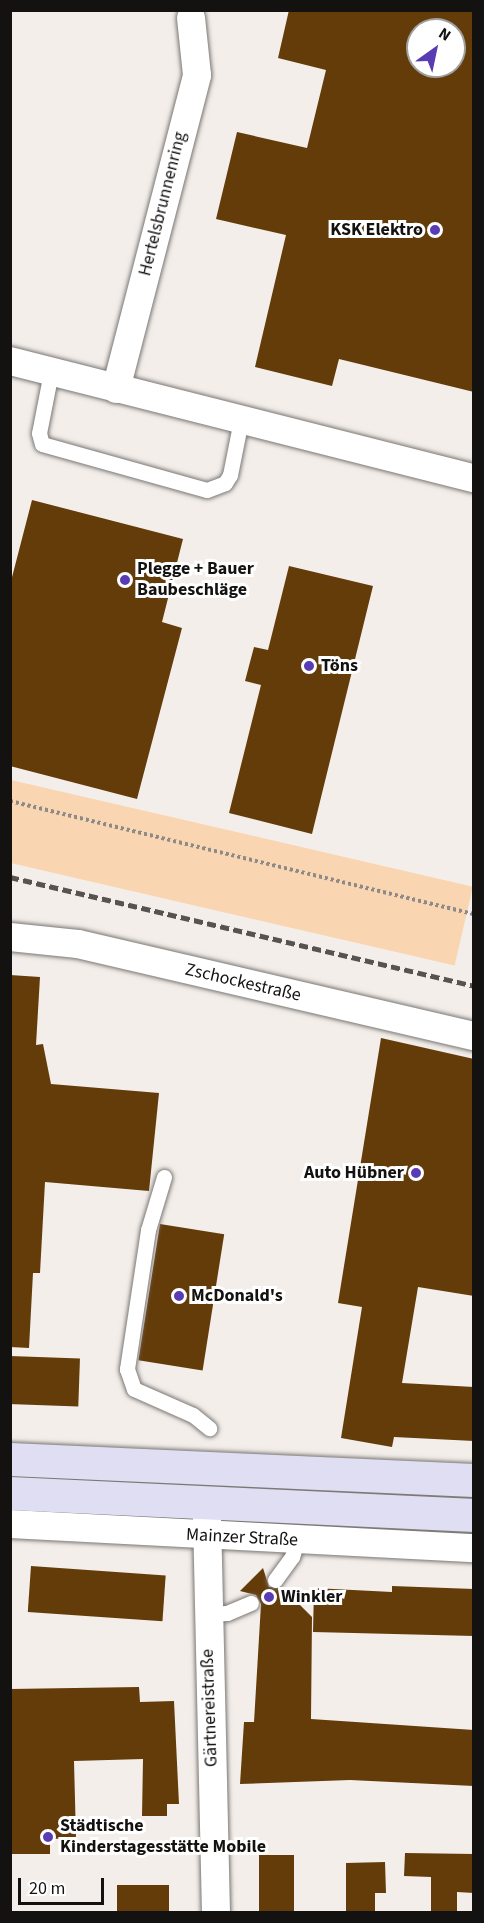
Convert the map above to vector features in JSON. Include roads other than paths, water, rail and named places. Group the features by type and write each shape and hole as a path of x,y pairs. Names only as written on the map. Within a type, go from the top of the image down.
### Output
{"main road":[{"path":"10,1459 474,1480"},
{"name":"Mainzer Straße","path":"10,1493 474,1515"}],"street":[{"name":"Hertelsbrunnenring","path":"116,389 196,75 191,18"},
{"path":"10,361 474,478"},
{"name":"Zschockestraße","path":"10,937 78,944 474,1036"},
{"name":"Gärtnereistraße","path":"207,1503 216,1912"},
{"name":"Mainzer Straße","path":"10,1524 207,1537 474,1548"}],"lane":[{"path":"51,372 39,433 42,444 207,490 225,483 230,475 241,420"},
{"path":"164,1178 148,1230 127,1369 134,1389 193,1415 208,1428"},
{"path":"275,1580 292,1557 297,1541"},
{"path":"208,1614 227,1613 251,1603"}],"railway":[{"path":"10,877 474,986"}],"place":[{"name":"KSK Elektro","path":"435,230"},
{"name":"Plegge + Bauer Baubeschläge","path":"125,580"},
{"name":"Töns","path":"309,666"},
{"name":"Auto Hübner","path":"416,1173"},
{"name":"McDonald's","path":"179,1296"},
{"name":"Winkler","path":"269,1597"},
{"name":"Städtische Kinderstagesstätte Mobile","path":"48,1837"}]}
